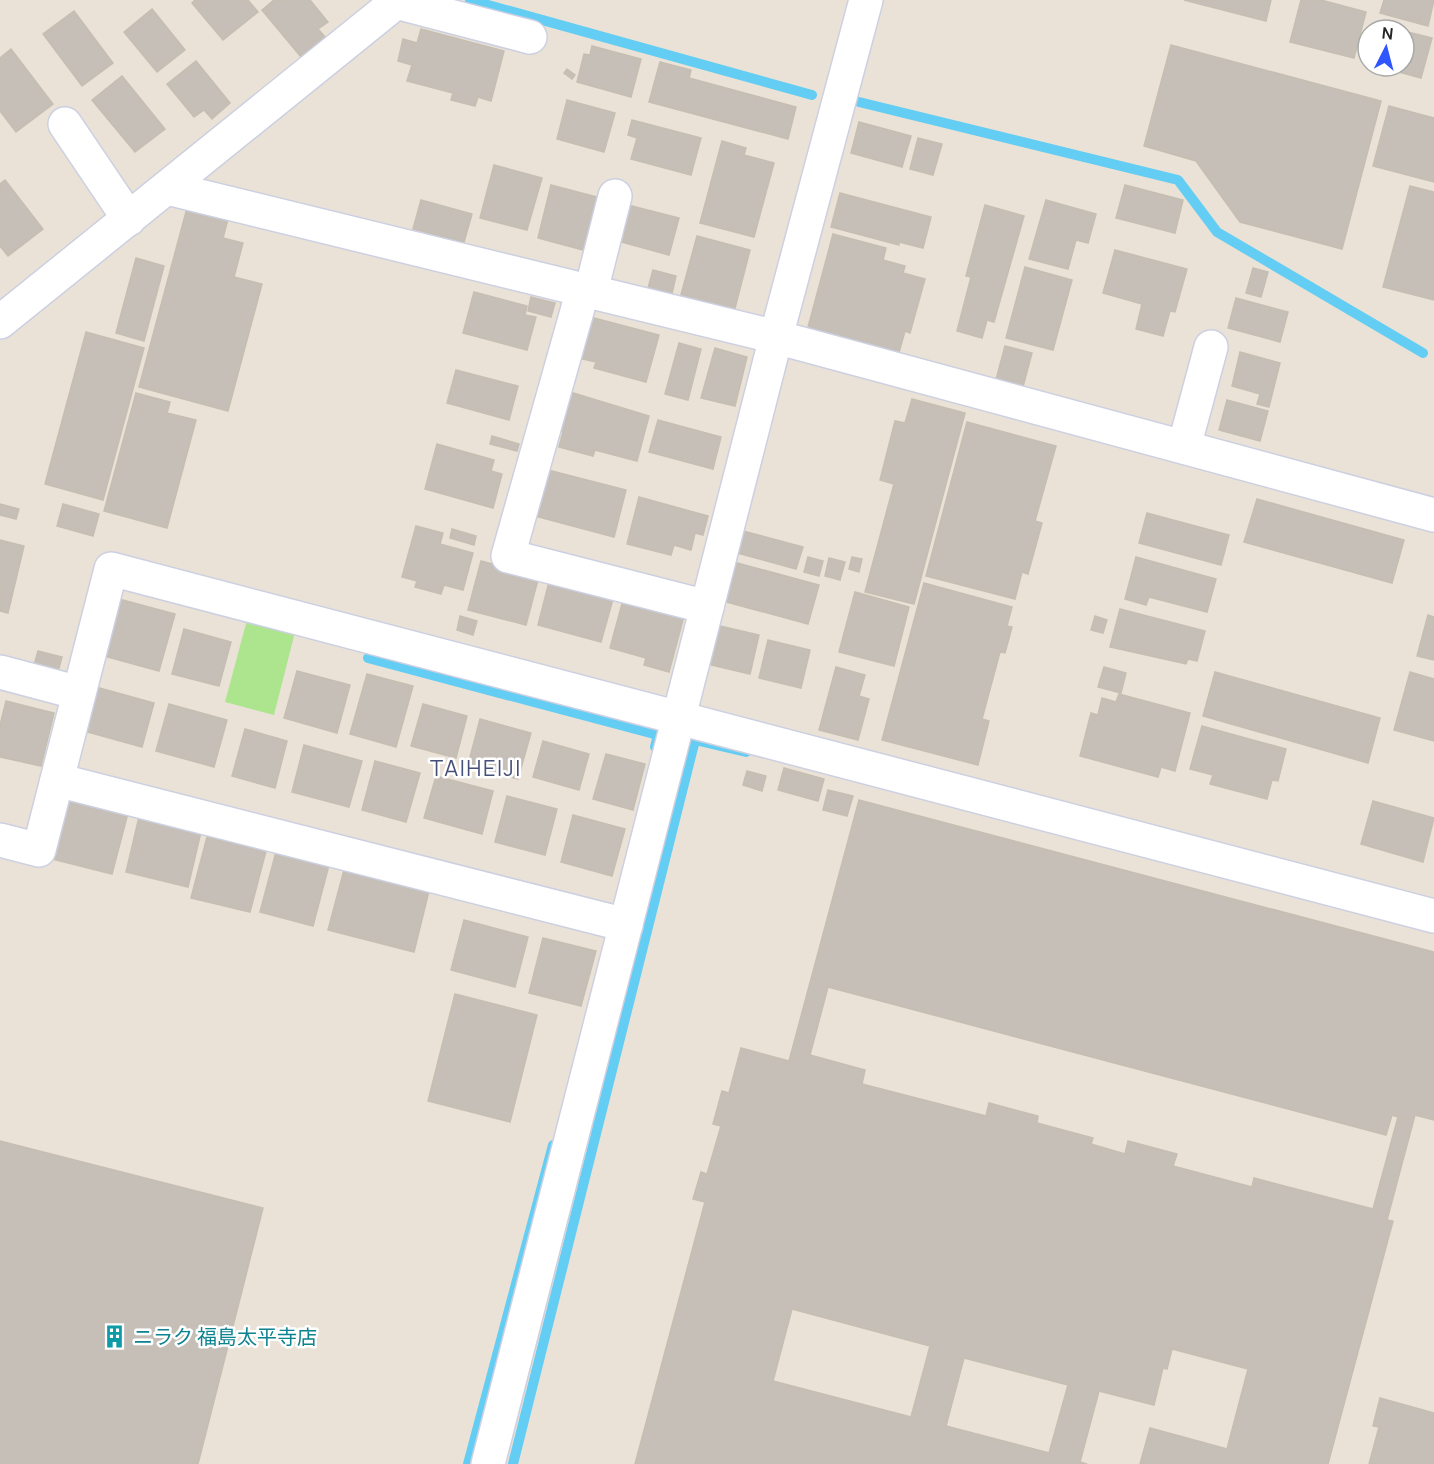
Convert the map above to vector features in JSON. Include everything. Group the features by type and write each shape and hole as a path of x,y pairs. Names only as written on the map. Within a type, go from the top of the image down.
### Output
{"street":[{"path":"488,1464 776,337 866,0"},
{"path":"4,312 129,219 397,1 530,37"},
{"path":"65,124 129,219"},
{"path":"167,188 776,337 1434,515"},
{"path":"615,196 508,556 707,607"},
{"path":"1184,447 1211,347"},
{"path":"0,840 39,850 111,569 678,720 1434,916"},
{"path":"0,672 79,693"},
{"path":"57,780 626,925"}],"green space":[{"path":"247,620 295,632 274,715 225,702"}],"building":[{"path":"195,0 248,0 258,12 223,40 192,3"},
{"path":"274,0 310,0 328,22 318,29 325,37 301,57 262,10"},
{"path":"1184,0 1271,0 1266,21"},
{"path":"1301,0 1321,0 1366,12 1364,18 1356,18 1354,58 1290,42"},
{"path":"1384,0 1434,0 1428,26 1416,23 1416,18 1398,18 1380,13"},
{"path":"152,9 185,50 157,72 124,32"},
{"path":"74,11 113,63 82,86 43,34"},
{"path":"421,29 504,51 491,101 478,97 475,106 451,100 453,93 407,81 412,65 398,61 403,39 417,43"},
{"path":"1416,34 1432,38 1421,78 1416,77"},
{"path":"1171,45 1381,101 1342,249 1240,222 1196,161 1144,146"},
{"path":"592,46 641,59 631,97 577,82 584,54 590,55"},
{"path":"11,49 53,104 16,132 0,111 0,58"},
{"path":"196,61 230,103 212,119 204,110 194,117 167,84"},
{"path":"660,62 691,70 689,78 796,107 788,139 649,102"},
{"path":"567,69 575,75 572,79 564,73"},
{"path":"122,76 165,129 135,152 92,100"},
{"path":"567,100 615,113 604,152 557,139"},
{"path":"1389,106 1434,118 1434,182 1373,166"},
{"path":"632,120 701,138 691,175 631,159 637,138 628,135"},
{"path":"859,122 911,136 902,167 851,153"},
{"path":"918,138 942,144 933,175 910,169"},
{"path":"722,141 746,148 744,155 774,163 754,237 700,223"},
{"path":"494,165 542,178 527,230 480,218"},
{"path":"5,180 43,229 8,256 0,246 0,184"},
{"path":"551,185 597,197 583,250 538,238"},
{"path":"1125,185 1183,200 1175,233 1116,218"},
{"path":"1410,186 1434,192 1434,300 1383,287"},
{"path":"840,193 931,217 923,248 899,242 899,245 831,227"},
{"path":"421,200 472,214 464,242 413,229"},
{"path":"1046,200 1096,214 1088,243 1076,240 1068,269 1029,259"},
{"path":"628,205 679,218 669,255 618,241"},
{"path":"985,205 1024,216 994,322 987,320 982,338 957,331 971,277 966,276"},
{"path":"187,208 228,219 223,238 243,243 234,277 262,284 228,411 139,387"},
{"path":"833,234 886,248 883,260 905,266 903,273 925,279 910,333 905,331 898,356 807,331"},
{"path":"697,236 750,250 733,316 679,302"},
{"path":"1115,250 1187,269 1175,312 1170,311 1163,336 1136,329 1142,304 1103,293"},
{"path":"136,258 164,266 144,341 116,333"},
{"path":"1025,267 1072,280 1053,350 1006,338"},
{"path":"1253,268 1268,272 1261,297 1246,293"},
{"path":"653,270 676,276 671,298 647,292"},
{"path":"474,292 527,306 525,315 536,317 527,350 463,333"},
{"path":"531,297 555,303 551,317 528,311"},
{"path":"1236,298 1288,312 1280,342 1228,328"},
{"path":"594,318 659,335 646,382 594,368 596,362 578,358 585,321 593,323"},
{"path":"86,332 144,348 103,500 45,484"},
{"path":"679,343 701,349 688,400 665,394"},
{"path":"1005,346 1032,353 1021,394 994,387"},
{"path":"715,348 747,357 735,406 701,398"},
{"path":"1240,352 1280,363 1269,407 1257,404 1260,394 1232,386"},
{"path":"456,370 518,386 509,420 447,403"},
{"path":"570,392 649,416 637,461 595,450 593,456 559,447 563,432 560,431"},
{"path":"136,393 170,402 167,413 196,420 167,528 104,511"},
{"path":"912,399 965,413 914,604 865,592 894,484 880,480 895,421 905,423"},
{"path":"1227,400 1268,411 1260,441 1219,430"},
{"path":"658,420 721,437 713,469 649,452"},
{"path":"967,422 1056,446 1035,521 1042,523 1028,574 1022,572 1015,599 926,576"},
{"path":"492,436 519,444 517,451 490,444"},
{"path":"437,444 494,460 491,471 502,474 493,508 425,489"},
{"path":"548,470 626,490 614,537 535,516"},
{"path":"639,497 708,516 703,535 695,533 691,550 674,545 671,555 627,544"},
{"path":"1257,499 1404,540 1392,583 1244,542"},
{"path":"0,504 19,509 16,519 0,515"},
{"path":"63,504 99,514 93,536 57,526"},
{"path":"1147,513 1229,535 1221,565 1139,543"},
{"path":"416,526 443,533 440,544 473,553 463,590 444,585 441,594 415,587 417,581 402,577"},
{"path":"452,529 476,536 474,545 450,538"},
{"path":"743,531 803,547 796,569 737,553"},
{"path":"0,540 24,546 8,613 0,611"},
{"path":"808,557 823,561 819,576 804,572"},
{"path":"852,557 862,559 859,572 849,569"},
{"path":"1136,557 1216,579 1207,612 1149,597 1146,605 1125,599"},
{"path":"829,558 845,562 840,580 825,576"},
{"path":"481,561 539,576 526,625 468,610"},
{"path":"730,561 819,585 808,624 719,600"},
{"path":"549,582 613,599 601,642 538,625"},
{"path":"924,583 1012,607 1007,626 1012,627 1005,653 1000,652 982,719 989,721 978,765 882,740"},
{"path":"855,592 909,607 894,666 839,652"},
{"path":"119,599 175,614 159,671 104,656"},
{"path":"623,600 684,616 669,672 644,665 646,658 610,648"},
{"path":"1120,609 1205,631 1197,661 1188,659 1186,664 1110,647"},
{"path":"1428,615 1434,617 1434,660 1417,656"},
{"path":"460,616 477,621 473,635 457,630"},
{"path":"1095,616 1107,620 1103,633 1091,630"},
{"path":"716,625 759,635 750,674 707,664"},
{"path":"184,629 231,642 219,686 172,674"},
{"path":"768,640 810,650 801,688 759,678"},
{"path":"38,651 62,657 57,675 33,669"},
{"path":"836,667 865,675 859,696 869,699 858,740 819,730"},
{"path":"1104,667 1126,673 1121,693 1098,687"},
{"path":"297,671 350,685 337,733 284,718"},
{"path":"1215,672 1380,718 1368,763 1203,716"},
{"path":"1410,672 1434,679 1434,741 1394,730"},
{"path":"367,674 413,686 396,747 350,734"},
{"path":"96,687 154,703 142,747 84,731"},
{"path":"1119,694 1190,713 1175,771 1161,767 1158,777 1080,756 1091,713 1098,715 1102,698 1116,702"},
{"path":"6,701 54,713 41,766 0,757 0,725"},
{"path":"169,704 227,720 214,767 156,751"},
{"path":"423,704 467,716 456,758 411,746"},
{"path":"480,719 531,733 518,779 468,765"},
{"path":"1202,726 1286,749 1278,781 1272,780 1267,799 1210,784 1213,775 1190,769"},
{"path":"245,729 287,741 275,788 232,776"},
{"path":"543,741 589,754 579,790 533,777"},
{"path":"304,745 362,761 349,807 292,792"},
{"path":"606,754 645,764 633,810 593,799"},
{"path":"375,761 420,773 406,822 362,810"},
{"path":"784,768 824,779 818,801 778,790"},
{"path":"747,771 766,776 762,791 743,785"},
{"path":"436,776 493,791 482,834 424,818"},
{"path":"828,790 853,796 847,816 823,810"},
{"path":"507,796 557,809 545,855 495,842"},
{"path":"64,797 128,813 112,874 48,858"},
{"path":"859,800 1434,952 1434,1120 1415,1115 1387,1220 1393,1221 1328,1464 1140,1464 1150,1428 1227,1449 1248,1369 1172,1349 1167,1369 1163,1368 1154,1405 1099,1391 1080,1462 1087,1464 635,1464 705,1202 693,1199 701,1172 707,1174 721,1126 713,1124 722,1091 729,1093 741,1048 789,1061","holes":["828,987 1386,1135 1392,1115 1398,1117 1373,1209 1254,1178 1252,1187 1173,1166 1177,1154 1128,1141 1125,1154 1091,1144 1093,1138 1037,1123 1038,1116 989,1103 986,1116 862,1084 865,1070 810,1055","792,1309 930,1346 911,1417 773,1381","964,1358 1068,1385 1049,1453 946,1426"]},
{"path":"1373,801 1434,818 1423,862 1361,844"},
{"path":"573,815 625,829 612,876 561,862"},
{"path":"139,817 201,832 188,887 126,872"},
{"path":"207,837 266,851 250,912 191,898"},
{"path":"276,852 329,865 313,926 260,912"},
{"path":"344,870 429,891 414,952 328,930"},
{"path":"464,920 528,937 515,987 451,970"},
{"path":"543,938 596,951 581,1006 529,993"},
{"path":"455,994 537,1015 510,1122 428,1101"},
{"name":"ニラク 福島太平寺店","path":"0,1141 263,1208 198,1464 0,1464"},
{"path":"1380,1398 1434,1413 1434,1464 1369,1464 1379,1427 1373,1426"}],"waterway":[{"path":"470,0 812,95"},
{"path":"859,102 1178,180 1217,232 1423,353"},
{"path":"368,658 658,735 655,747"},
{"path":"513,1464 695,740 746,752"},
{"path":"468,1464 553,1145"}],"place":[{"name":"ニラク 福島太平寺店","path":"115,1336"}],"district":[{"name":"TAIHEIJI","path":"476,768"}]}
